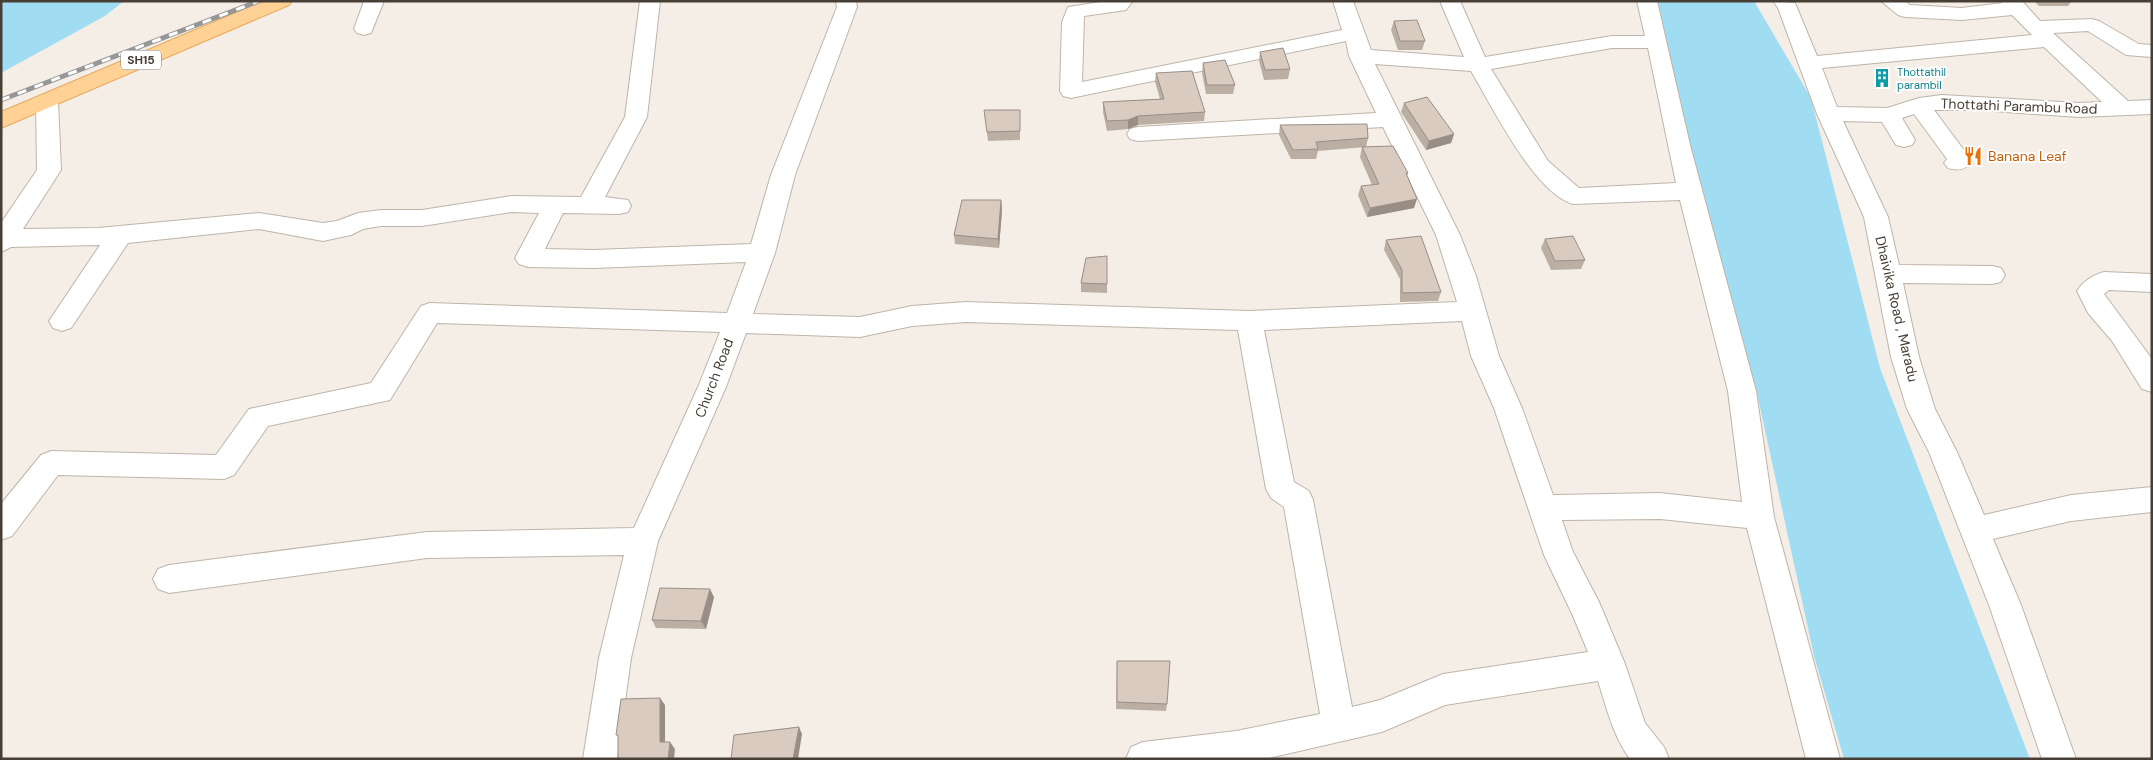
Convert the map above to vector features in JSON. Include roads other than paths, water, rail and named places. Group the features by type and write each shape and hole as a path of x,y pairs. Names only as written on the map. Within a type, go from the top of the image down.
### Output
{"main road":[{"path":"1,106 237,1"},
{"name":"SH15","path":"1,121 282,1"}],"street":[{"path":"364,29 374,1"},
{"path":"588,206 636,117 650,1"},
{"name":"Church Road","path":"600,759 615,658 643,541 697,422 762,253 782,175 805,122 847,7 846,1"},
{"path":"1123,1 1119,6 1075,11 1072,22 1071,91 1356,45 1478,65 1612,42 1657,42"},
{"path":"1343,1 1356,45 1390,119 1448,234 1485,356 1508,408 1559,555 1588,612 1609,664 1631,732 1652,759"},
{"path":"1450,1 1478,65 1540,166 1573,196 1690,191"},
{"path":"1647,1 1690,191 1742,391 1759,517 1823,759"},
{"name":"Dhaivika Road , Maradu","path":"1783,1 1788,7 1828,114 1876,217 1906,357 1922,408 1976,530 2005,605 2059,759"},
{"path":"1890,1 1905,11 1962,14 2014,4 2041,33 2121,107"},
{"path":"1809,63 2092,25 2134,50 2152,51"},
{"path":"4,240 49,170 47,101"},
{"name":"Thottathi Parambu Road","path":"1828,114 1889,115 1919,105 1978,102 2080,110 2121,107 2149,109"},
{"path":"1919,105 1960,160 1956,164"},
{"path":"1889,115 1904,140"},
{"path":"1138,134 1390,119"},
{"path":"4,240 120,236 259,221 322,232 342,229 358,221 381,218 422,218 512,204 619,206"},
{"path":"555,205 528,258 594,259 762,253"},
{"path":"62,321 120,236"},
{"path":"1888,274 1992,275"},
{"path":"2152,283 2104,281 2090,291 2096,306 2121,334 2152,381"},
{"path":"1,527 51,463 224,467 259,416 380,392 430,313 860,327 912,316 966,312 1249,321 1473,312"},
{"path":"1249,321 1281,489 1298,500 1339,727"},
{"path":"1976,530 2071,508 2152,499"},
{"path":"1544,508 1660,506 1759,517"},
{"path":"169,579 427,545 643,541"},
{"path":"1143,759 1237,754 1382,716 1443,690 1609,664"}],"water":[{"path":"1,1 124,1 105,16 1,73"},
{"path":"1654,1 1754,1 1811,98 1880,368 2030,759 1844,759 1814,656 1758,398 1702,198"}],"railway":[{"path":"1,100 259,1"}],"place":[{"name":"Thottathil parambil","path":"1882,78"},
{"name":"Banana Leaf","path":"1973,156"}]}
